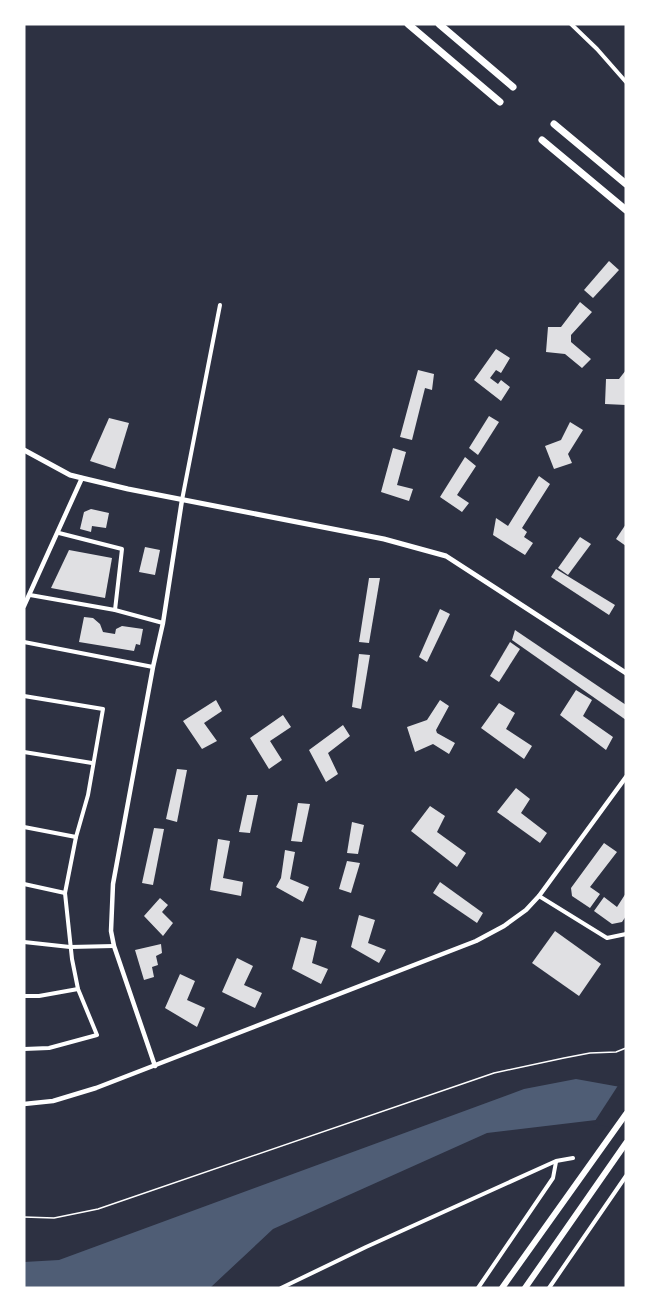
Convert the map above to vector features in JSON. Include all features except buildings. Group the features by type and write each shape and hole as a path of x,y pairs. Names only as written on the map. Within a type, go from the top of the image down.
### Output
{"highway":[{"path":"408,24 500,102"},
{"path":"439,24 513,87"},
{"path":"554,124 626,184"},
{"path":"542,140 626,210"}],"main road":[{"path":"24,450 70,475 182,500 384,539 446,556 626,673"},
{"path":"501,1288 626,1114"},
{"path":"525,1288 626,1143"}],"street":[{"path":"571,24 626,82"},
{"path":"155,1065 114,946 111,931 113,884 163,623 182,500 220,305"},
{"path":"24,606 82,478"},
{"path":"58,533 122,549 115,610"},
{"path":"30,595 115,610 163,623"},
{"path":"24,642 153,667"},
{"path":"24,696 103,709 88,795 76,837 65,893 70,947 78,989 97,1035 49,1048 24,1049"},
{"path":"24,752 92,763"},
{"path":"24,1104 53,1101 76,1095 476,940 504,926 526,910 539,896 625,780"},
{"path":"24,827 76,837"},
{"path":"24,884 65,893"},
{"path":"539,896 607,938 626,934"},
{"path":"24,942 70,947 114,946"},
{"path":"24,996 39,996 78,989"},
{"path":"281,1288 556,1161 573,1158"},
{"path":"478,1288 553,1178 556,1161"},
{"path":"549,1288 626,1176"}],"path":[{"path":"24,1217 54,1218 98,1209 494,1073 590,1053 616,1052 626,1048"}],"water":[{"path":"576,1079 626,1088 596,1120 487,1133 273,1229 211,1287 24,1288 24,1262 59,1260 524,1089"}],"pier":[{"path":"619,1084 626,1085 626,1130 593,1124"}]}
